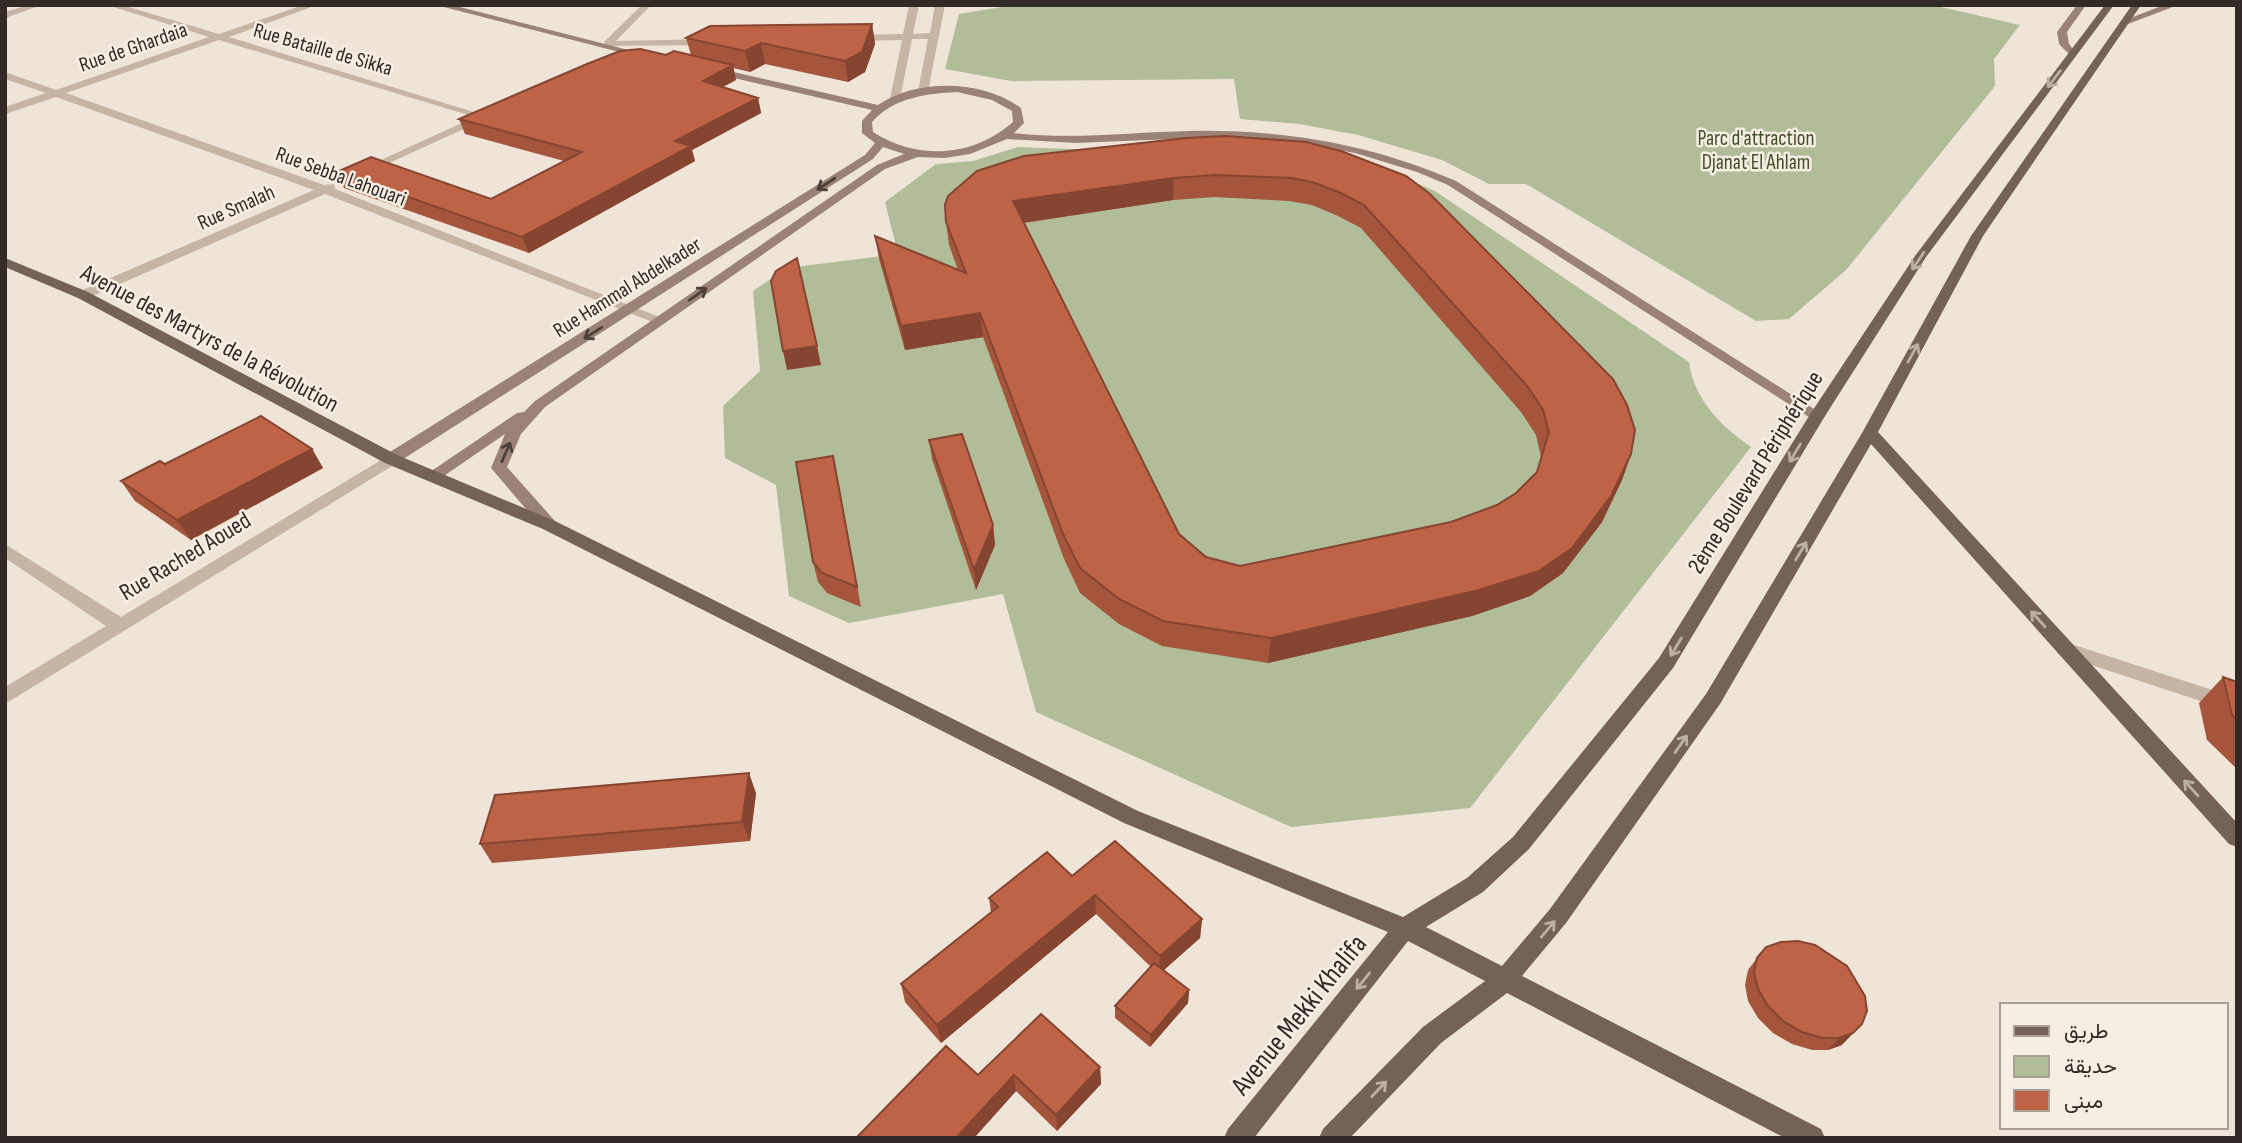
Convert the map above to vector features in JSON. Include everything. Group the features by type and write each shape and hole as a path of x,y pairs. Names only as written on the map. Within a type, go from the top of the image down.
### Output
{"main road":[{"name":"2ème Boulevard Périphérique","path":"1405,928 1475,885 1521,843 1666,663 1818,416 1921,256 2110,5"},
{"path":"1332,1138 1432,1035 1504,981 1558,916 1713,699 1870,433 1977,236 2137,5"},
{"name":"Avenue des Martyrs de la Révolution","path":"6,262 83,295 391,459 549,524 1131,817 1405,928 1812,1138"},
{"path":"1870,433 2237,838"},
{"name":"Avenue Mekki Khalifa","path":"1237,1138 1405,928"}],"street":[{"path":"5,15 38,5"},
{"name":"Rue Bataille de Sikka","path":"111,5 485,117"},
{"name":"Rue de Ghardaia","path":"5,110 313,5"},
{"path":"442,5 662,59"},
{"path":"607,44 647,5"},
{"path":"895,99 914,5"},
{"path":"923,91 940,5"},
{"path":"2072,54 2064,44 2062,32 2082,5"},
{"path":"2125,22 2175,5"},
{"path":"838,39 933,36"},
{"path":"607,44 729,41"},
{"path":"610,64 635,53"},
{"path":"703,68 877,108"},
{"name":"Rue Sebba Lahouari","path":"5,75 324,189 660,320"},
{"path":"957,89 990,94 1006,101 1017,110 1018,123 1007,136 980,149 942,155 915,154 880,144 868,133 867,121 877,108 895,99 923,91 957,89"},
{"path":"349,178 498,112"},
{"path":"1007,136 1041,141 1099,141 1188,134 1255,135 1315,141 1397,160 1452,183 1818,416"},
{"name":"Rue Hammal Abdelkader","path":"391,459 869,157 880,144"},
{"path":"432,476 881,167 915,154"},
{"name":"Rue Smalah","path":"83,295 337,184"},
{"path":"540,404 514,432 499,468 549,524"},
{"name":"Rue Rached Aoued","path":"5,696 391,459"},
{"path":"5,550 119,625"},
{"path":"2065,649 2237,706"}],"green space":[{"name":"Parc d'attraction Djanat El Ahlam","path":"1014,5 1932,5 2020,25 1994,59 1995,86 1846,270 1789,319 1756,321 1526,184 1489,184 1442,160 1358,135 1299,124 1240,119 1234,79 1011,81 945,69 959,14"},
{"path":"1018,147 1362,160 1435,191 1689,362 1697,388 1711,411 1751,447 1470,808 1291,827 1036,712 1003,594 849,623 789,596 776,485 725,458 723,406 760,371 753,291 787,268 898,254 885,202 936,164 973,161"}],"building":[{"path":"872,24 862,52 845,61 761,43 745,51 686,38 710,26"},
{"path":"640,49 666,55 674,51 733,65 703,81 758,98 675,141 691,146 522,237 337,172 371,157 491,199 582,152 459,119 620,51"},
{"path":"1226,136 1306,142 1341,151 1406,176 1430,194 1613,379 1627,405 1635,430 1631,454 1611,496 1572,548 1539,571 1479,590 1271,638 1163,621 1119,599 1080,568 1063,534 980,313 901,326 875,236 966,273 946,222 945,205 948,196 977,171 1024,156","holes":["1215,175 1292,178 1315,183 1364,205 1528,387 1543,410 1549,432 1537,472 1516,493 1497,505 1451,522 1240,566 1206,557 1179,534 1013,201 1174,178"]},
{"path":"797,258 817,346 783,351 771,281 776,271"},
{"path":"261,416 312,449 177,520 121,481 160,461 165,464"},
{"path":"962,434 993,525 974,570 929,440"},
{"path":"833,456 857,587 822,573 813,562 796,462"},
{"path":"2223,677 2237,682 2237,719 2232,715"},
{"path":"749,773 742,822 480,844 495,795"},
{"path":"1115,841 1202,919 1160,956 1095,895 937,1025 901,984 998,907 989,898 1047,852 1072,876"},
{"path":"1798,941 1815,945 1847,966 1865,996 1867,1011 1862,1024 1853,1033 1839,1038 1822,1038 1802,1032 1783,1021 1768,1006 1758,989 1754,972 1757,958 1766,947 1781,942"},
{"path":"1154,963 1189,990 1151,1035 1115,1006"},
{"path":"1041,1014 1100,1067 1056,1115 1014,1075 956,1138 856,1138 946,1046 978,1075"}]}
